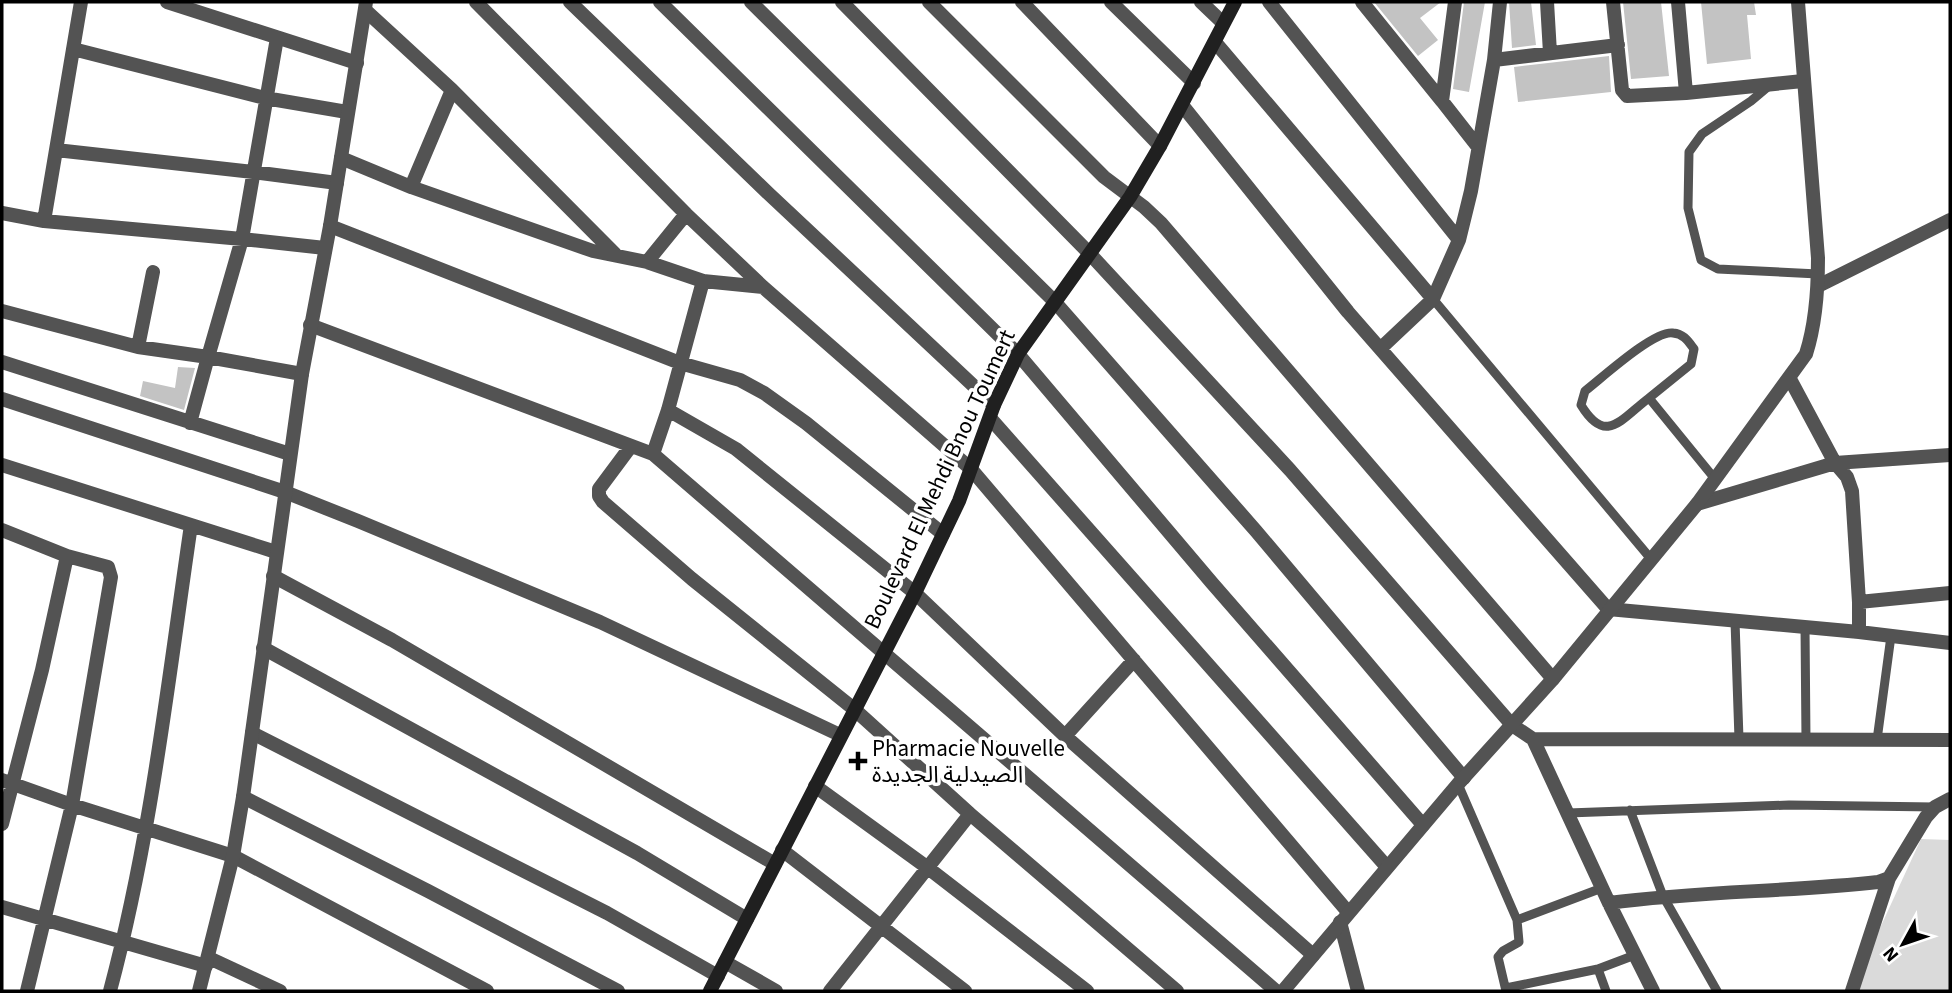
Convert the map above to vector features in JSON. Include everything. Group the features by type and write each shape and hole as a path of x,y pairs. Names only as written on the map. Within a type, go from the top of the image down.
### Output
{"main road":[{"name":"Boulevard El Mehdi Bnou Toumert","path":"710,991 915,593 943,534 1018,354 1130,197 1194,83 1235,2"}],"street":[{"path":"44,222 81,2"},
{"path":"167,2 357,63"},
{"path":"476,2 686,214 763,287 971,469 1133,660 1344,917 1358,991"},
{"path":"570,2 992,412 1387,867"},
{"path":"660,2 1018,354 1212,583 1423,825"},
{"path":"751,2 1054,302 1265,541 1461,781"},
{"path":"842,2 1090,254 1290,470 1511,725 1533,739 1653,991"},
{"path":"929,2 1104,177 1144,207 1178,242 1553,679"},
{"path":"1022,2 1160,146"},
{"path":"1111,2 1194,83"},
{"path":"1201,2 1223,23"},
{"path":"1269,2 1459,240"},
{"path":"1362,2 1478,147"},
{"path":"1381,348 1433,299 1459,240 1471,191 1494,60 1500,2"},
{"path":"1547,2 1550,53"},
{"path":"1613,2 1622,90 1627,96 1803,81"},
{"path":"1678,2 1686,93"},
{"path":"1283,991 1461,781 1553,679 1696,504 1806,354 1813,332 1818,280 1798,2"},
{"path":"1442,101 1454,3"},
{"path":"199,991 233,856 302,374 330,226 366,6"},
{"path":"366,6 616,256"},
{"path":"190,424 242,239 277,38"},
{"path":"1215,42 1433,299"},
{"path":"1494,60 1618,45"},
{"path":"73,49 265,98 347,112"},
{"path":"411,187 452,90"},
{"path":"1182,105 1348,312 1608,609 1950,643"},
{"path":"56,150 337,183"},
{"path":"341,158 411,187 593,251 647,262 703,281 763,287"},
{"path":"2,213 44,222 325,248"},
{"path":"647,262 686,214"},
{"path":"1818,280 1950,220"},
{"path":"330,226 680,363 740,380 764,393 806,424 943,534"},
{"path":"138,347 153,272"},
{"path":"653,454 668,410 703,281"},
{"path":"2,311 138,347 302,374"},
{"path":"310,325 653,454 1276,991"},
{"path":"2,362 290,454"},
{"path":"1790,379 1835,463 1847,477 1852,491 1859,632"},
{"path":"2,399 285,492 600,622 840,735"},
{"path":"668,410 736,449 915,593 1065,736 1313,955"},
{"path":"631,446 599,489 603,502 692,579 854,709 970,814 1177,991"},
{"path":"1696,504 1835,463 1950,455"},
{"path":"2,465 276,552"},
{"path":"110,991 147,828 191,525"},
{"path":"2,530 67,556 108,567 111,577 72,806 27,991"},
{"path":"2,824 8,782 67,556"},
{"path":"273,576 392,640 775,864"},
{"path":"1859,603 1950,593"},
{"path":"263,648 581,822 747,919"},
{"path":"1065,736 1133,660"},
{"path":"252,733 607,914 718,976"},
{"path":"1533,739 1950,740"},
{"path":"8,782 72,806 233,856 486,991"},
{"path":"815,786 928,868 1087,991"},
{"path":"243,797 618,991"},
{"path":"1852,991 1889,878 1926,817 1950,799"},
{"path":"830,991 970,814"},
{"path":"782,850 965,991"},
{"path":"1609,903 1663,896 1837,886 1878,882 1889,878"},
{"path":"2,907 123,943 208,962 280,991"},
{"path":"725,962 776,991"}],"lane":[{"path":"1771,84 1702,134 1689,152 1688,208 1702,260 1718,269 1818,280"},
{"path":"1433,299 1651,559"},
{"path":"1671,332 1685,337 1694,349 1692,364 1649,398 1610,427 1600,427 1581,405 1585,391 1655,338 1671,332"},
{"path":"1649,398 1715,479"},
{"path":"1735,621 1738,739"},
{"path":"1805,627 1806,740"},
{"path":"1877,740 1891,636"},
{"path":"1461,781 1517,920 1519,942 1498,957 1506,990 1598,969 1635,955"},
{"path":"1568,813 1789,805 1936,807"},
{"path":"1630,810 1663,896 1717,991"},
{"path":"1517,920 1602,888"},
{"path":"1598,969 1606,991"}],"shaded area":[{"path":"1921,839 1950,840 1950,991 1851,991"}],"building":[{"path":"1374,2 1441,2 1420,18 1438,40 1418,56"},
{"path":"1464,2 1485,2 1469,92 1453,89"},
{"path":"1509,2 1531,2 1536,45 1512,48"},
{"path":"1623,2 1661,2 1669,76 1631,79"},
{"path":"1701,2 1754,2 1756,15 1747,15 1751,59 1707,64"},
{"path":"1609,56 1611,92 1518,102 1514,67"},
{"path":"178,367 195,368 184,410 140,396 143,381 175,388"}],"place":[{"name":"Pharmacie Nouvelle الصيدلية الجديدة","path":"858,761"}]}
